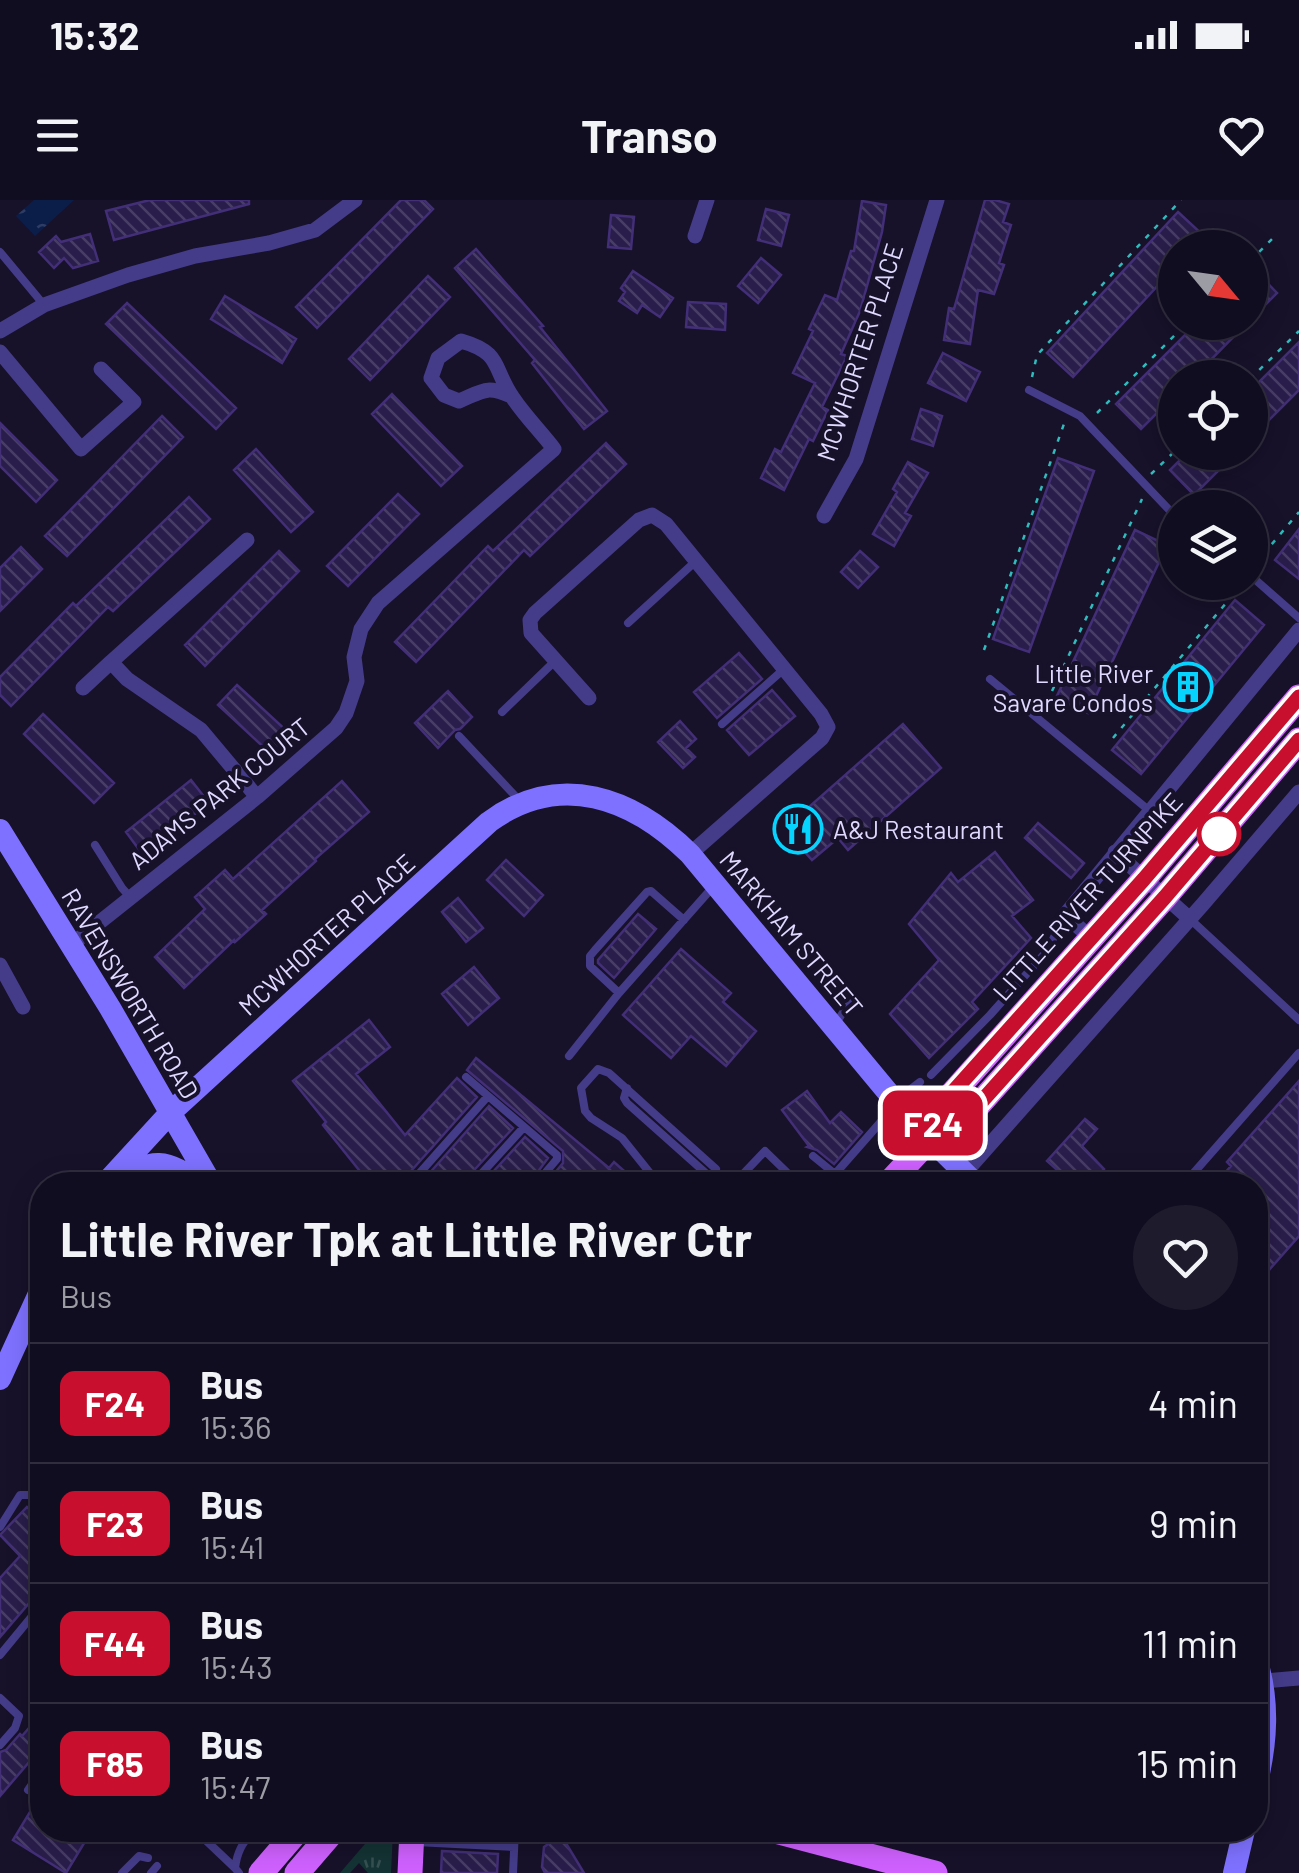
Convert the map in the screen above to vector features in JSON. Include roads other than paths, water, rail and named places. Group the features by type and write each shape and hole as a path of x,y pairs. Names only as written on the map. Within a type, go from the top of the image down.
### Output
{"main road":[{"name":"LITTLE RIVER TURNPIKE","path":"930,1139 935,1112 961,1084 983,1040 1031,986 1091,938 1299,697"},
{"name":"LITTLE RIVER TURNPIKE","path":"899,1172 930,1139 956,1130 1165,897 1299,740"},
{"path":"245,1871 285,1842"},
{"path":"297,1873 324,1842"},
{"path":"410,1873 412,1842"},
{"path":"861,1842 934,1873"}],"street":[{"path":"0,330 44,304 128,275 269,244 314,230 355,200"},
{"path":"695,236 707,200"},
{"name":"MCWHORTER PLACE","path":"824,516 856,459 937,200"},
{"name":"ADAMS PARK COURT","path":"71,945 257,797 336,728 346,713 357,681 354,658 361,629 378,603 554,449 511,396 499,368 483,347 461,340 438,358 431,378 444,395 459,401 494,388 511,396"},
{"path":"0,352 80,449 134,402 101,369"},
{"path":"589,698 531,633 530,620 639,520 652,515 662,520 784,668 824,718 827,731 690,854"},
{"path":"83,688 247,540"},
{"path":"1091,938 1065,915 1299,630"},
{"path":"111,662 127,679 201,730 257,797"},
{"path":"973,1172 1299,792"},
{"name":"MARKHAM STREET","path":"522,803 557,794 601,798 660,826 690,854 958,1172"},
{"name":"MCWHORTER PLACE","path":"116,1172 171,1112 489,822 522,803"},
{"name":"RAVENSWORTH ROAD","path":"0,830 205,1172"},
{"path":"1115,852 1190,919"},
{"path":"0,965 23,1008"},
{"path":"133,1172 155,1164 182,1172"},
{"path":"0,1379 30,1313"},
{"path":"1268,1681 1299,1678"},
{"path":"1234,1873 1241,1842"}],"lane":[{"path":"0,252 44,304"},
{"path":"1030,390 1088,423 1158,500"},
{"path":"628,622 696,561"},
{"path":"1268,590 1299,618"},
{"path":"502,712 556,660"},
{"path":"722,724 784,668"},
{"path":"990,679 1150,812"},
{"path":"459,736 522,803"},
{"path":"95,845 130,898"},
{"path":"569,1056 715,884"},
{"path":"620,993 590,966 594,950 647,892 652,891 684,920"},
{"path":"1031,986 1065,915"},
{"path":"1190,919 1299,1020"},
{"path":"833,1026 852,999"},
{"path":"931,1074 983,1040"},
{"path":"1194,1172 1299,1053"},
{"path":"942,1064 961,1084"},
{"path":"649,1172 622,1138 591,1118 582,1104 581,1088 598,1068 627,1088 627,1103 713,1172"},
{"path":"466,1077 557,1155 546,1172"},
{"path":"837,1172 920,1082"},
{"path":"421,1172 488,1096"},
{"path":"483,1172 524,1128"},
{"path":"745,1172 765,1151 787,1172"},
{"path":"813,1156 833,1172"},
{"path":"0,1526 20,1495 30,1496"},
{"path":"0,1654 30,1618"},
{"path":"0,1698 19,1716 15,1728 0,1745"},
{"path":"210,1842 245,1871"},
{"path":"463,1842 514,1848"},
{"path":"513,1873 514,1842"},
{"path":"122,1873 139,1856 148,1858"}],"water":[{"path":"34,200 74,200 35,236 16,216"}],"place":[{"name":"Little River Savare Condos","path":"1188,687"},
{"name":"A&J Restaurant","path":"798,829"}]}
